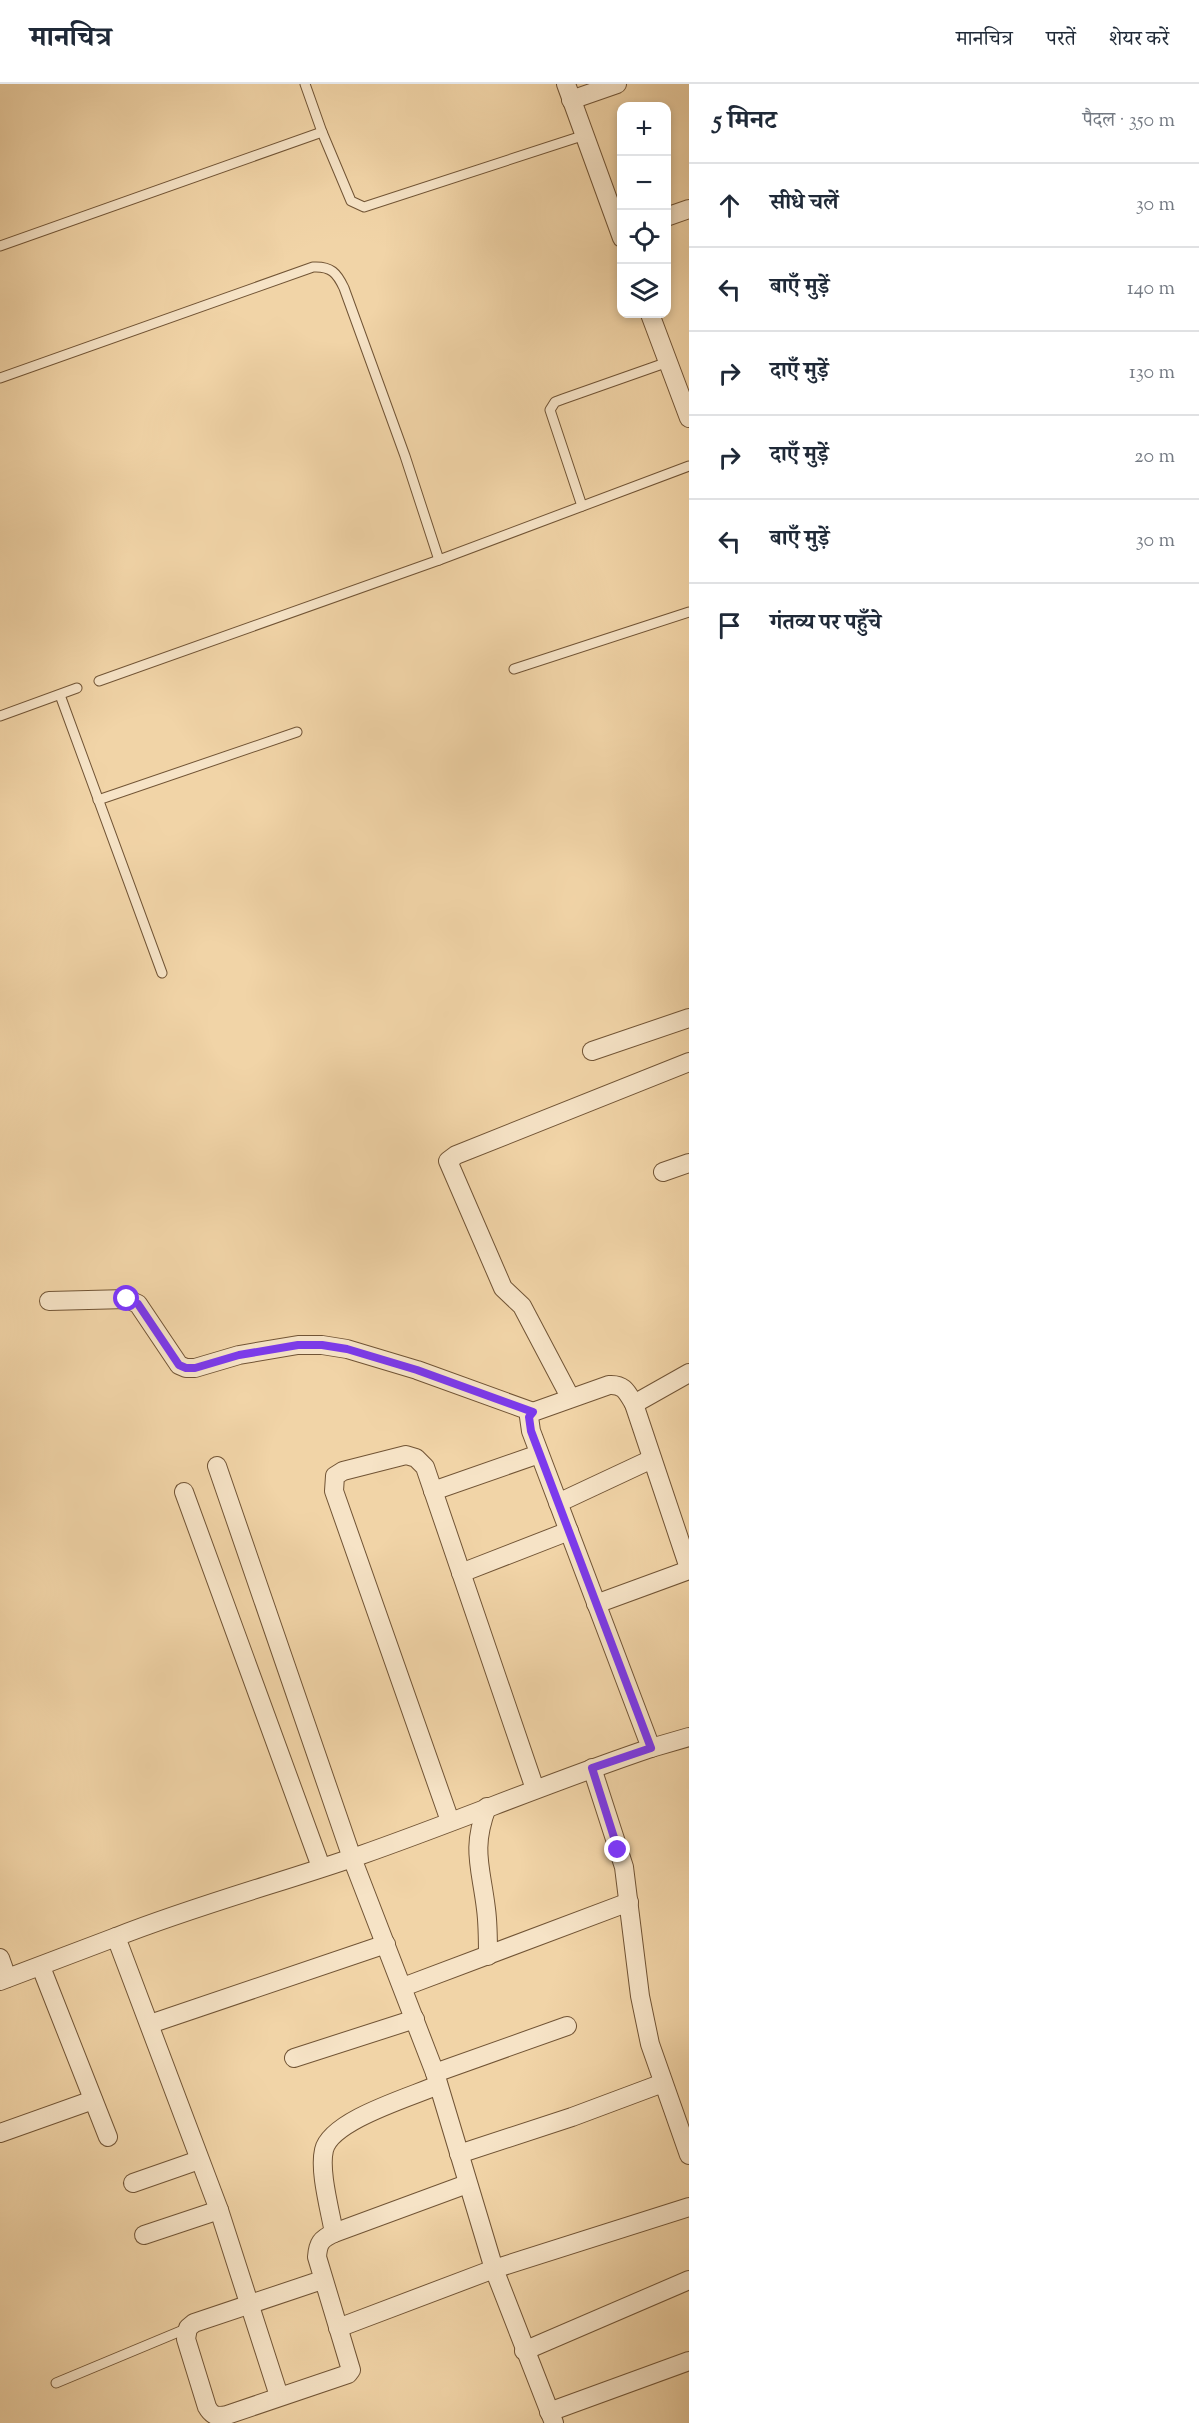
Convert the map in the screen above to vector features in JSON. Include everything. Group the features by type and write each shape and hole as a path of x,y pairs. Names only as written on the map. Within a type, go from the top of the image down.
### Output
{"street":[{"path":"617,84 568,92 617,224"},
{"path":"671,215 689,209"},
{"path":"652,318 689,418"},
{"path":"592,1051 689,1018"},
{"path":"570,1397 522,1306 503,1288 448,1161 456,1155 689,1062"},
{"path":"663,1172 689,1163"},
{"path":"49,1301 127,1299 138,1304 179,1365 186,1368 195,1368 239,1355 298,1345 322,1345 347,1349 417,1370 533,1412"},
{"path":"634,1404 689,1373"},
{"path":"596,1604 689,1569 634,1404 626,1389 618,1384 570,1397 533,1412 529,1417 529,1423 539,1454 569,1531 596,1604 651,1748"},
{"path":"433,1491 539,1454"},
{"path":"450,1821 334,1491 335,1476 343,1471 406,1455 416,1458 425,1467 535,1789"},
{"path":"558,1503 652,1459"},
{"path":"217,1466 352,1858 403,1987 436,2079 494,2269 551,2417 689,2361"},
{"path":"184,1492 321,1867"},
{"path":"461,1573 569,1531"},
{"path":"0,1958 4,1979 41,1967 173,1914 352,1858 592,1768 689,1737"},
{"path":"592,1768 624,1867 644,2019 663,2083 689,2155"},
{"path":"487,1807 477,1840 486,1908 488,1956"},
{"path":"403,1987 629,1902"},
{"path":"116,1937 219,2210 279,2396"},
{"path":"150,2024 386,1944"},
{"path":"41,1967 108,2137"},
{"path":"294,2058 414,2019"},
{"path":"334,2233 324,2171 324,2149 334,2133 351,2121 436,2079 567,2026"},
{"path":"459,2154 572,2117 663,2083"},
{"path":"0,2133 93,2100"},
{"path":"133,2183 199,2160"},
{"path":"322,2280 249,2302 194,2323 188,2328 186,2339 211,2414 217,2417 227,2415 348,2374 350,2365 322,2280 317,2245 322,2239 334,2233 467,2184"},
{"path":"338,2328 494,2269 689,2207"},
{"path":"144,2235 219,2210"},
{"path":"524,2351 689,2280"}],"lane":[{"path":"305,84 351,201 364,207 585,135"},
{"path":"0,246 322,132"},
{"path":"0,378 313,267 324,266 336,273 344,288 405,456 439,560"},
{"path":"582,506 550,410 555,402 668,362"},
{"path":"99,681 439,560 689,466"},
{"path":"514,669 689,612"},
{"path":"0,716 77,688"},
{"path":"60,695 162,973"},
{"path":"98,800 297,732"},
{"path":"56,2383 188,2328"}],"route":[{"path":"127,1299 138,1304 179,1365 186,1368 195,1368 239,1355 298,1345 322,1345 347,1349 417,1370 533,1412 529,1417 531,1431 651,1748 592,1768 618,1850"}]}
